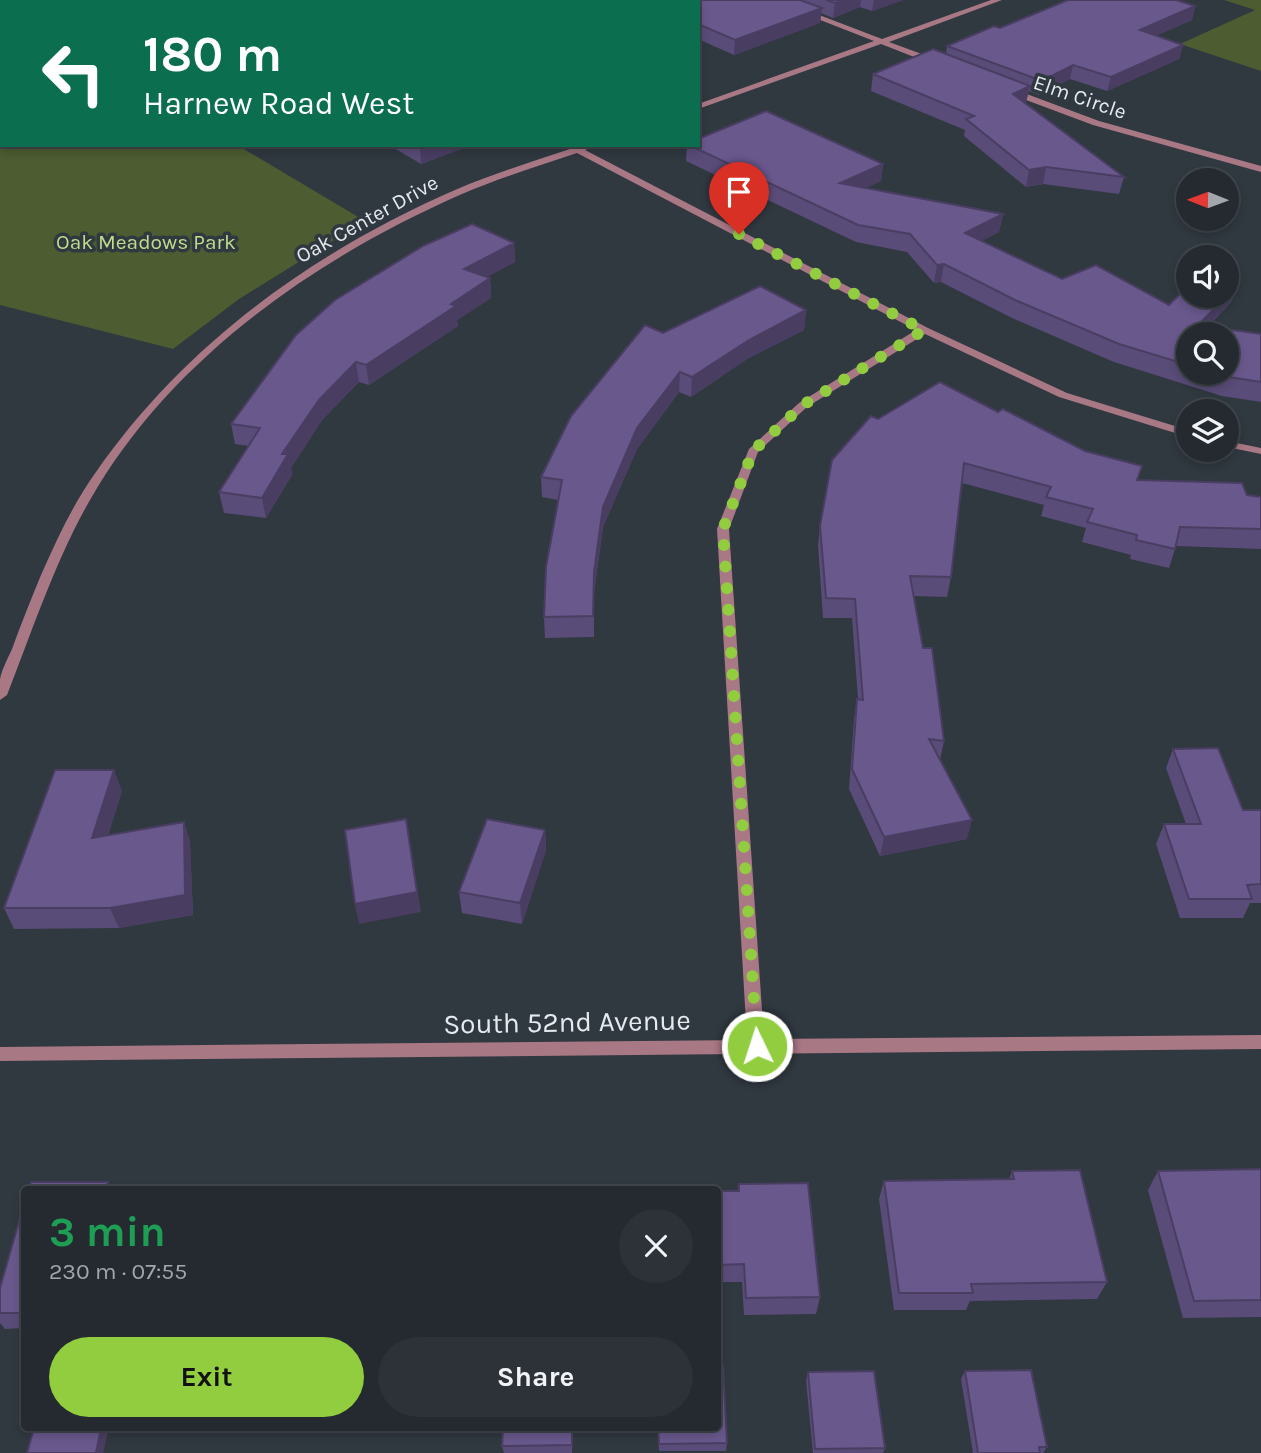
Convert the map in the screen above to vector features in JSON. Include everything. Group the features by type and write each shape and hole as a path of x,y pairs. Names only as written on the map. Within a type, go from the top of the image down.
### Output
{"street":[{"path":"773,0 944,66"},
{"path":"700,106 998,0"},
{"name":"Elm Circle","path":"995,85 1096,123 1261,169"},
{"path":"572,148 924,330 1063,396 1176,430"},
{"name":"Oak Center Drive","path":"0,695 64,540 99,475 134,428 187,369 268,299 335,254 459,191 572,148"},
{"path":"757,1046 723,529 753,451 803,405 924,330"},
{"path":"1239,447 1261,452"},
{"name":"South 52nd Avenue","path":"0,1054 1261,1042"}],"green space":[{"path":"1224,0 1261,0 1261,71 1180,44 1255,10"},
{"name":"Oak Meadows Park","path":"0,147 240,147 365,221 239,299 173,349 0,305"}],"building":[{"path":"700,0 800,0 822,8 735,40 700,25"},
{"path":"1068,0 1176,0 1195,6 1140,30 1183,45 1111,77 1073,65 1042,81 947,46 994,26 1000,28"},
{"path":"933,49 1030,86 1013,94 1124,177 1046,167 1029,170 966,119 974,116 873,74"},
{"path":"766,111 883,164 840,183 1003,214 965,233 1062,279 1096,265 1169,305 1176,298 1176,308 1215,308 1201,322 1176,322 1176,361 1119,344 1015,300 944,264 937,265 910,234 858,225 693,147 700,147 700,138"},
{"path":"472,224 514,243 464,269 490,278 451,304 456,306 366,365 356,362 319,400 282,454 288,454 262,498 219,492 260,428 231,424 296,335 335,300 423,246"},
{"path":"760,286 806,310 749,340 692,377 680,372 637,428 603,507 594,572 593,616 544,617 546,567 562,480 541,477 571,416 645,325 663,333"},
{"path":"1239,331 1261,334 1261,382 1239,379"},
{"path":"940,382 998,412 1003,409 1085,451 1142,466 1137,480 1242,483 1247,495 1261,497 1261,529 1180,527 1175,549 1136,540 1137,535 1087,522 1093,509 1046,497 1051,487 964,463 951,577 910,576 923,648 932,648 944,741 929,739 972,820 884,837 852,769 857,699 863,700 855,599 826,598 820,526 832,460 871,416 878,419"},
{"path":"1218,748 1243,810 1261,810 1261,884 1247,885 1252,899 1189,899 1164,824 1201,824 1173,749"},
{"path":"55,770 114,770 92,838 184,822 185,895 110,908 4,908"},
{"path":"406,819 417,892 355,904 345,830"},
{"path":"487,819 545,830 520,903 459,892"},
{"path":"1261,1169 1261,1300 1194,1301 1158,1171"},
{"path":"1080,1170 1107,1282 971,1284 973,1293 899,1293 884,1181 1014,1179 1012,1171"},
{"path":"31,1182 108,1182 106,1186 30,1186"},
{"path":"808,1183 820,1297 746,1298 744,1264 721,1265 721,1191 739,1191 739,1184"},
{"path":"322,1185 391,1185 391,1186"},
{"path":"21,1214 21,1313 0,1313 0,1288"},
{"path":"723,1366 727,1443 659,1444 658,1431 721,1431"},
{"path":"1031,1370 1047,1447 1039,1447 1040,1453 978,1453 965,1371"},
{"path":"874,1371 885,1448 815,1449 808,1372"},
{"path":"33,1431 100,1431 96,1453 27,1453"},
{"path":"503,1431 572,1431 572,1445 502,1446"}],"route":[{"path":"739,234 924,330 803,405 753,451 723,529 757,1046"}]}
